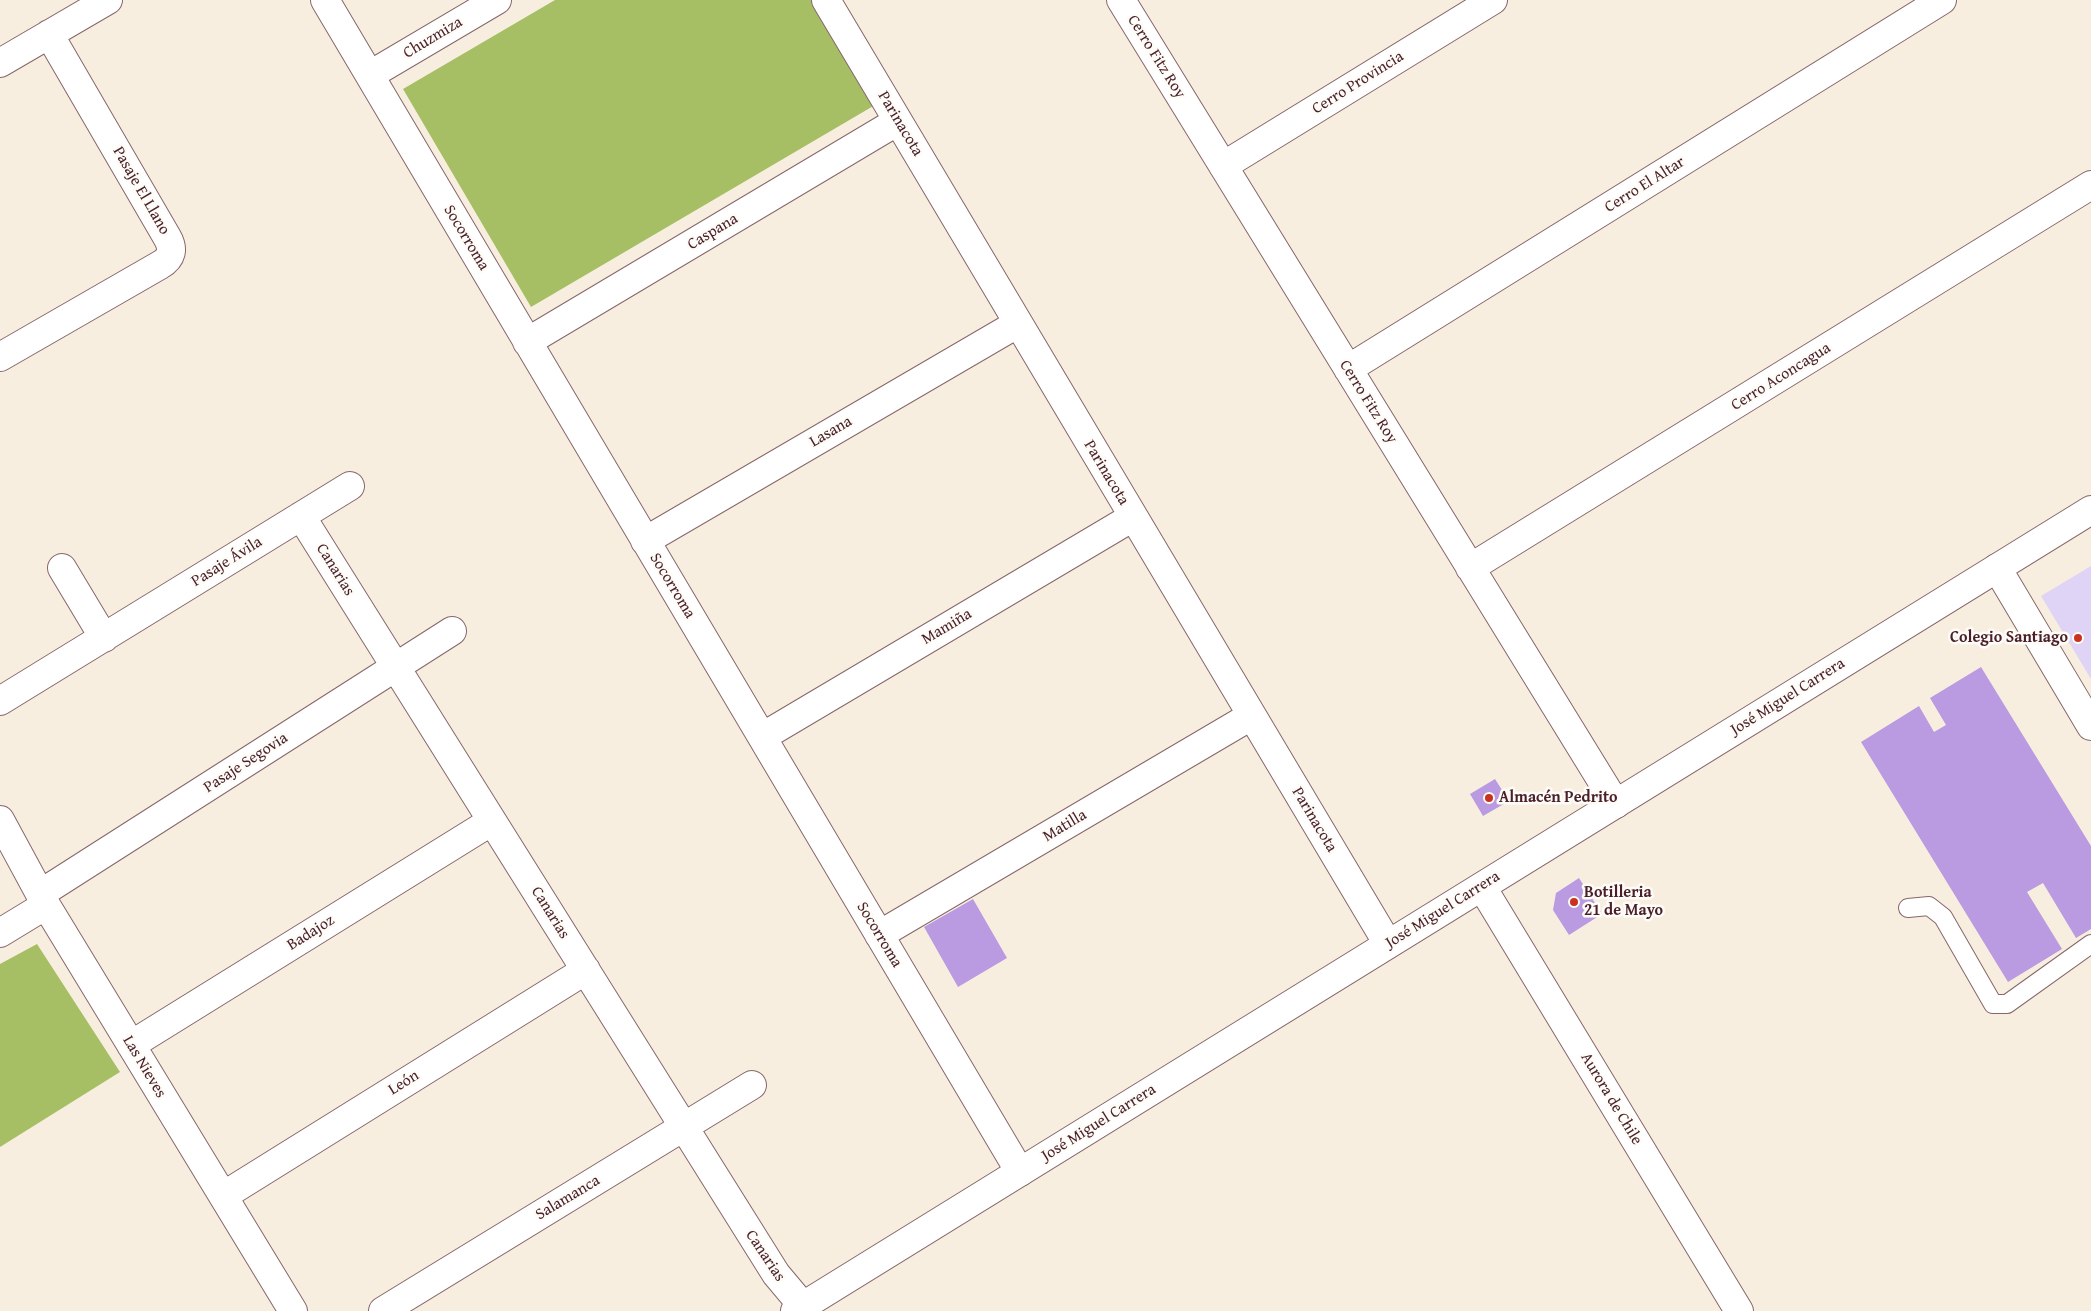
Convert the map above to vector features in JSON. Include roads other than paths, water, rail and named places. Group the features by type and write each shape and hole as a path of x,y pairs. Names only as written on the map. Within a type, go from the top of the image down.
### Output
{"street":[{"path":"0,63 108,0"},
{"name":"Socorroma","path":"325,0 1020,1172"},
{"name":"Chuzmiza","path":"370,75 496,0"},
{"name":"Parinacota","path":"826,0 1017,324 1388,944"},
{"name":"Cerro Fitz Roy","path":"1121,0 1616,804"},
{"name":"Cerro Provincia","path":"1223,166 1493,0"},
{"name":"Cerro El Altar","path":"1348,369 1942,0"},
{"name":"Pasaje El Llano","path":"0,356 167,261 171,254 171,245 167,237 49,34"},
{"name":"Caspana","path":"527,342 898,121"},
{"name":"Cerro Aconcagua","path":"1470,568 2091,185"},
{"name":"Lasana","path":"645,540 1017,324"},
{"name":"Pasaje Ávila","path":"0,701 350,486"},
{"name":"José Miguel Carrera","path":"802,1309 1020,1172 2091,510"},
{"name":"Canarias","path":"301,516 776,1274 802,1309"},
{"name":"Mamiña","path":"762,737 1133,517"},
{"path":"62,568 104,638"},
{"path":"1997,568 2091,726"},
{"name":"Pasaje Segovia","path":"0,933 43,899 452,631"},
{"name":"Matilla","path":"879,936 1251,716"},
{"name":"Las Nieves","path":"0,820 43,899 293,1311"},
{"name":"Badajoz","path":"131,1045 492,821"},
{"name":"Aurora de Chile","path":"1482,887 1739,1311"},
{"name":"León","path":"223,1196 586,970"},
{"name":"Salamanca","path":"383,1311 752,1085"}],"lane":[{"path":"1908,908 1929,906 1943,917 1993,1004 2007,1004 2091,944"}],"place":[{"name":"Colegio Santiago","path":"2078,638"},
{"name":"Almacén Pedrito","path":"1489,798"},
{"name":"Botilleria 21 de Mayo","path":"1574,902"}]}
